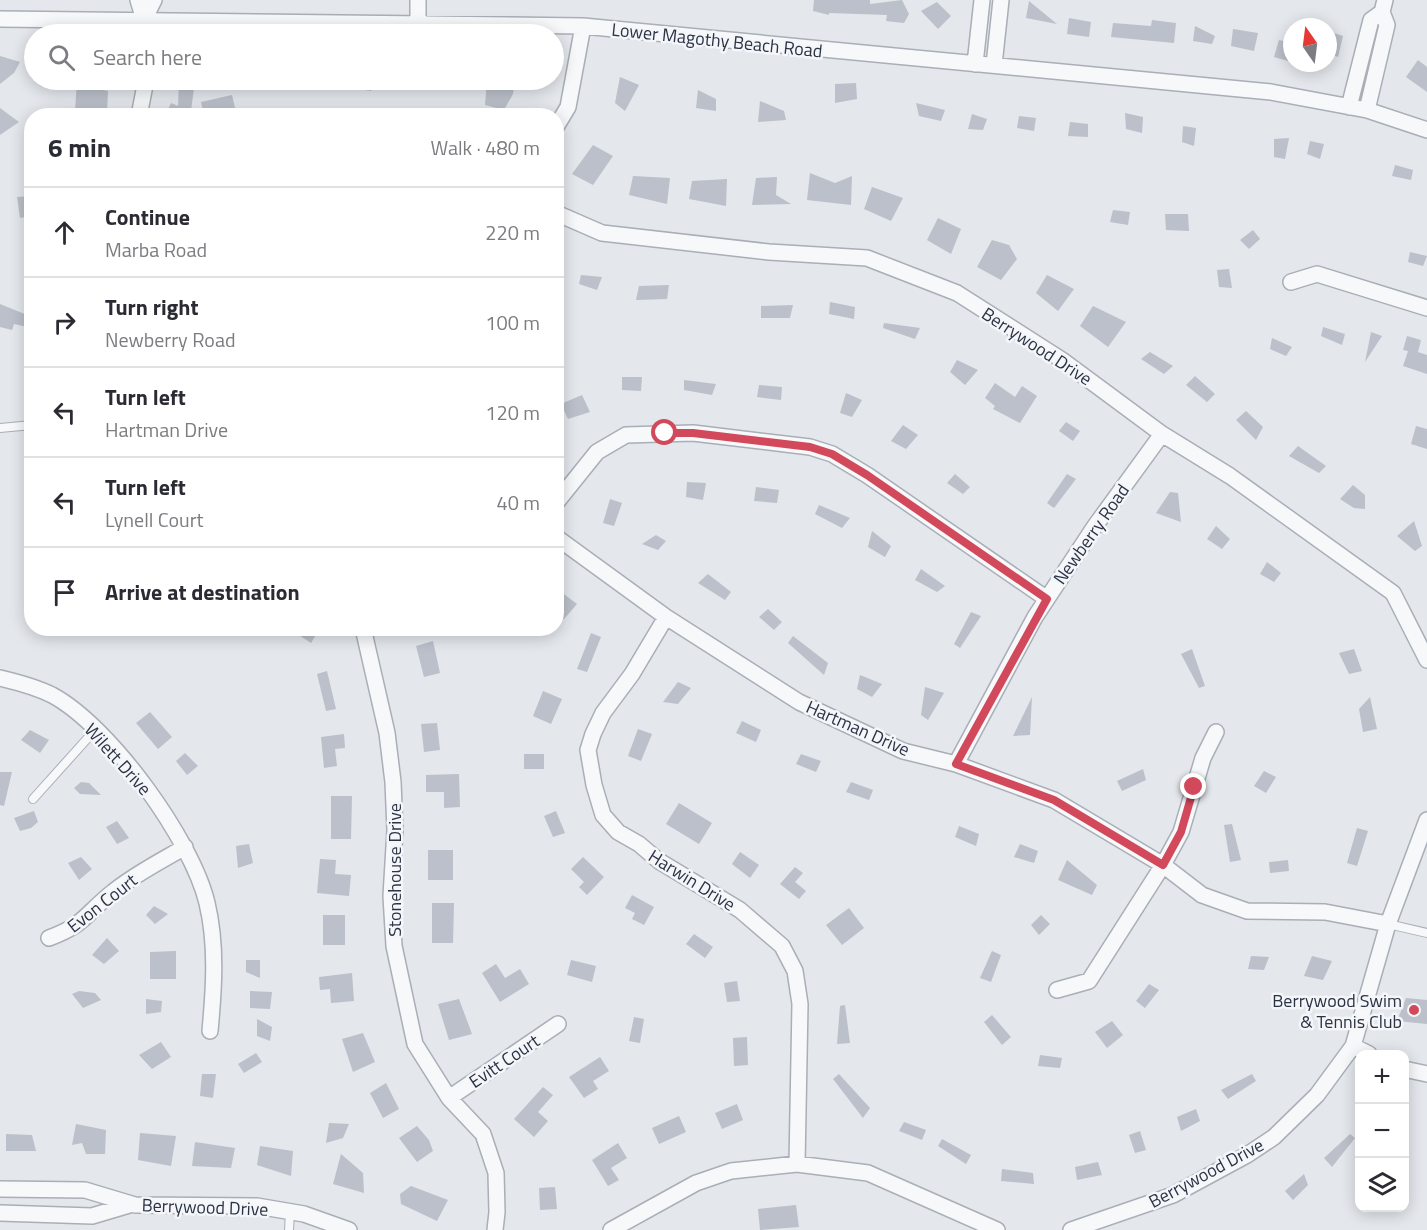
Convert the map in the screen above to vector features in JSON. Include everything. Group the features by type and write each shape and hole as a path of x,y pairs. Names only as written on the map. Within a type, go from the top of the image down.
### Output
{"street":[{"path":"138,0 144,24"},
{"path":"146,24 154,0"},
{"path":"418,0 418,22"},
{"path":"975,64 982,0"},
{"path":"994,66 1001,0"},
{"path":"1349,107 1371,20 1384,6"},
{"path":"1367,110 1387,25 1384,6"},
{"name":"Lower Magothy Beach Road","path":"0,19 91,24"},
{"name":"Lower Magothy Beach Road","path":"309,24 418,22 500,24"},
{"name":"Lower Magothy Beach Road","path":"564,26 1271,92 1367,110 1427,130"},
{"path":"564,114 568,107 583,26"},
{"path":"141,108 144,90"},
{"name":"Berrywood Drive","path":"564,216 602,233 769,252 867,258 957,293 1062,360 1162,434 1230,476 1393,593 1427,660"},
{"path":"1291,282 1317,274 1427,308"},
{"path":"564,493 597,452 626,435 693,433 810,447 832,454 867,475 1047,599"},
{"name":"Newberry Road","path":"956,764 1047,599 1095,526 1162,434"},
{"name":"Hartman Drive","path":"564,543 666,617 799,702 903,751 956,764 1054,800 1163,865 1202,895 1246,911 1325,912 1388,924"},
{"name":"Harwin Drive","path":"666,617 632,674 603,713 593,734 588,750 594,785 603,815 618,832 639,844 654,858 740,910 782,946 795,971 800,1004 797,1164"},
{"name":"Stonehouse Drive","path":"365,636 387,733 393,782 395,830 392,896 394,946 415,1044 449,1098 483,1134 496,1173 498,1212 495,1230"},
{"name":"Wilett Drive","path":"0,678 53,696 95,730 163,809 185,847 202,886 211,927 214,967 210,1030"},
{"path":"1056,990 1089,981 1163,865 1181,832 1203,758 1216,732"},
{"name":"Berrywood Drive","path":"1071,1230 1162,1199 1247,1155 1294,1120 1317,1095 1353,1046 1388,924 1427,820"},
{"name":"Evon Court","path":"49,938 71,930 112,893 140,873 185,847"},
{"name":"Evitt Court","path":"449,1098 558,1024"},
{"path":"1353,1046 1361,1050"},
{"path":"1409,1070 1427,1074"},
{"path":"611,1230 696,1183 731,1171 797,1164 868,1173 997,1230"},
{"name":"Berrywood Drive","path":"0,1189 85,1190 129,1205"},
{"name":"Berrywood Drive","path":"0,1213 92,1216 129,1205 257,1206 290,1212 349,1230"}],"lane":[{"path":"0,428 24,426"},
{"path":"33,798 95,730"},
{"path":"1388,924 1427,933"},
{"path":"289,1230 290,1212"}],"building":[{"path":"814,0 870,0 870,4 902,0 909,14 904,23 886,21 887,15 829,13 829,15 813,11"},
{"path":"1029,1 1057,24 1026,18"},
{"path":"937,2 951,16 938,29 921,11"},
{"path":"1069,18 1091,22 1089,37 1067,34"},
{"path":"1152,20 1176,23 1174,43 1111,37 1113,23 1151,26"},
{"path":"1195,26 1215,36 1212,44 1193,41"},
{"path":"1233,29 1258,33 1254,51 1231,46"},
{"path":"1337,34 1343,36 1337,57"},
{"path":"1279,40 1283,41 1283,60 1274,57"},
{"path":"0,56 20,62 14,73 0,84"},
{"path":"1418,60 1427,67 1427,92 1406,77"},
{"path":"620,77 639,85 625,111 615,103"},
{"path":"856,83 857,99 835,103 835,84"},
{"path":"76,90 108,91 107,108 75,108"},
{"path":"179,90 194,90 191,108 169,108 171,103 178,106"},
{"path":"486,90 514,90 505,108 485,105"},
{"path":"698,90 716,99 716,111 696,108"},
{"path":"232,95 235,108 202,108 201,102"},
{"path":"760,101 784,111 786,120 758,122"},
{"path":"916,103 945,110 941,121 919,116"},
{"path":"0,108 19,122 0,135"},
{"path":"1125,113 1143,117 1142,133 1126,129"},
{"path":"972,114 987,119 983,130 968,129"},
{"path":"1019,116 1036,118 1034,131 1017,128"},
{"path":"1070,122 1088,124 1088,137 1068,136"},
{"path":"1183,126 1196,128 1194,146 1182,142"},
{"path":"1289,138 1285,159 1274,157 1274,139"},
{"path":"1310,141 1324,144 1320,159 1307,154"},
{"path":"593,145 613,156 593,185 572,174"},
{"path":"1395,165 1413,170 1411,180 1392,176"},
{"path":"810,173 835,183 852,176 851,205 807,200"},
{"path":"633,176 670,178 667,204 629,195"},
{"path":"777,177 776,195 791,204 752,205 756,178"},
{"path":"727,179 726,206 689,199 692,181"},
{"path":"872,187 903,198 891,221 864,209"},
{"path":"17,197 24,197 24,217 20,218"},
{"path":"1113,210 1130,212 1128,225 1110,222"},
{"path":"1165,214 1188,214 1189,231 1166,230"},
{"path":"938,218 961,229 951,254 927,240"},
{"path":"1253,230 1260,239 1249,249 1240,240"},
{"path":"992,240 1009,245 1017,259 1001,280 977,267"},
{"path":"1410,252 1427,256 1423,266 1408,262"},
{"path":"1229,269 1232,288 1219,287 1217,270"},
{"path":"581,275 602,277 597,290 579,284"},
{"path":"1047,275 1074,289 1058,311 1036,293"},
{"path":"669,285 667,299 636,300 639,286"},
{"path":"830,302 855,307 854,319 829,314"},
{"path":"0,304 24,314 24,326 14,324 12,330 0,327"},
{"path":"793,305 790,318 761,318 761,306"},
{"path":"1093,306 1126,322 1108,347 1080,326"},
{"path":"884,323 920,328 915,339 883,328"},
{"path":"1323,327 1345,334 1342,345 1321,336"},
{"path":"1371,332 1382,336 1365,362"},
{"path":"1407,336 1421,340 1418,352 1427,355 1427,374 1403,366 1408,351 1403,350"},
{"path":"1272,338 1292,347 1286,356 1270,349"},
{"path":"1150,352 1173,366 1164,374 1141,359"},
{"path":"957,360 978,370 965,385 950,372"},
{"path":"1195,376 1215,394 1207,402 1186,385"},
{"path":"622,377 642,377 641,391 622,390"},
{"path":"684,380 716,384 712,395 684,390"},
{"path":"995,383 1015,397 1022,386 1037,396 1020,423 993,409 995,406 985,398"},
{"path":"759,385 782,387 781,400 757,397"},
{"path":"846,393 862,400 852,417 840,413"},
{"path":"582,395 590,412 568,419 564,410 564,403"},
{"path":"1246,411 1263,427 1256,440 1236,420"},
{"path":"1066,422 1080,431 1073,441 1059,431"},
{"path":"903,425 918,435 906,449 891,441"},
{"path":"1416,426 1427,429 1427,449 1411,444"},
{"path":"1298,446 1326,466 1319,473 1289,456"},
{"path":"955,474 970,487 963,494 947,483"},
{"path":"1067,474 1076,479 1054,508 1047,503"},
{"path":"687,482 706,483 703,500 686,497"},
{"path":"1353,485 1365,495 1365,509 1354,508 1340,499"},
{"path":"756,487 779,490 777,503 754,501"},
{"path":"1170,492 1178,493 1181,522 1156,513"},
{"path":"610,499 622,503 614,526 603,523"},
{"path":"819,505 850,518 842,528 815,514"},
{"path":"1414,521 1422,546 1415,551 1397,536"},
{"path":"1216,526 1230,539 1222,549 1207,539"},
{"path":"872,531 891,546 885,557 868,547"},
{"path":"656,535 666,541 658,550 642,544"},
{"path":"1267,562 1281,573 1274,582 1260,574"},
{"path":"921,569 945,586 937,592 915,580"},
{"path":"708,574 731,592 725,600 698,583"},
{"path":"564,594 577,604 564,619"},
{"path":"768,609 782,622 774,630 759,617"},
{"path":"971,612 981,616 960,648 954,644"},
{"path":"591,633 601,637 587,672 577,669"},
{"path":"300,636 315,636 311,643"},
{"path":"793,636 828,663 824,675 788,643"},
{"path":"433,641 440,673 424,677 416,646"},
{"path":"1192,649 1205,686 1199,688 1181,654"},
{"path":"1354,649 1362,671 1349,674 1339,653"},
{"path":"327,671 336,709 326,711 317,674"},
{"path":"860,675 882,684 872,697 857,689"},
{"path":"678,682 691,688 678,704 663,702"},
{"path":"925,687 944,693 928,720 921,715"},
{"path":"543,691 562,699 551,724 533,716"},
{"path":"1032,697 1030,735 1013,736"},
{"path":"1370,697 1377,729 1363,732 1359,709"},
{"path":"150,712 172,737 158,749 136,723"},
{"path":"742,721 761,730 756,742 736,733"},
{"path":"437,723 440,750 424,752 421,724"},
{"path":"638,729 652,734 641,761 628,756"},
{"path":"30,730 49,740 40,753 21,740"},
{"path":"344,734 345,748 335,749 337,766 324,768 321,737"},
{"path":"185,753 198,766 187,775 176,761"},
{"path":"524,754 544,754 544,769 524,769"},
{"path":"801,754 821,761 816,772 796,764"},
{"path":"1143,769 1146,780 1122,791 1117,781"},
{"path":"1264,771 1276,777 1266,793 1254,786"},
{"path":"0,772 12,772 4,806 0,805"},
{"path":"459,774 460,807 444,808 444,792 426,792 426,775"},
{"path":"81,782 89,783 101,795 80,794 74,788"},
{"path":"851,782 873,790 869,800 846,792"},
{"path":"331,796 352,796 351,839 331,839"},
{"path":"679,803 712,823 699,844 666,824"},
{"path":"34,811 38,822 31,828 20,831 14,818"},
{"path":"556,811 565,833 553,837 544,816"},
{"path":"117,821 129,838 117,844 106,827"},
{"path":"1232,824 1241,860 1230,862 1224,825"},
{"path":"959,826 979,834 976,846 955,837"},
{"path":"1357,828 1368,831 1357,866 1347,863"},
{"path":"249,844 253,863 238,868 236,846"},
{"path":"1020,844 1038,851 1034,863 1014,857"},
{"path":"428,850 453,850 453,880 428,880"},
{"path":"740,852 759,865 750,878 732,864"},
{"path":"81,857 92,869 79,880 68,863"},
{"path":"583,857 604,877 587,895 579,887 584,882 571,869"},
{"path":"320,859 336,860 335,874 351,875 349,896 317,893"},
{"path":"1067,860 1097,885 1092,895 1058,880"},
{"path":"1288,860 1289,871 1270,873 1269,862"},
{"path":"795,867 803,873 795,882 806,891 799,899 780,884"},
{"path":"632,895 654,907 644,925 632,919 635,913 625,908"},
{"path":"432,903 454,903 453,943 432,943"},
{"path":"154,906 168,914 155,924 146,915"},
{"path":"849,908 864,928 842,945 826,925"},
{"path":"323,915 345,915 345,945 323,945"},
{"path":"1041,915 1050,924 1039,935 1031,925"},
{"path":"694,934 713,947 705,958 686,944"},
{"path":"107,938 119,951 104,964 92,955"},
{"path":"176,951 176,979 150,979 150,952"},
{"path":"992,951 1001,955 991,982 980,978"},
{"path":"1251,956 1269,957 1264,970 1248,969"},
{"path":"1312,956 1332,961 1323,980 1304,976"},
{"path":"246,960 260,960 260,978 246,972"},
{"path":"571,960 596,966 592,982 567,975"},
{"path":"496,964 505,978 520,969 529,984 500,1002 482,973"},
{"path":"352,973 354,1001 331,1003 330,989 320,990 319,977"},
{"path":"737,981 740,1001 727,1002 724,983"},
{"path":"1149,984 1159,990 1145,1008 1136,1001"},
{"path":"79,991 95,993 101,1000 83,1008 72,994"},
{"path":"250,991 272,992 270,1009 250,1008"},
{"name":"Berrywood Swim & Tennis Club","path":"1406,998 1427,1000 1427,1024 1397,1021"},
{"path":"146,999 162,1001 161,1012 146,1014"},
{"path":"459,999 472,1034 449,1040 438,1004"},
{"path":"845,1005 850,1043 837,1044 840,1006"},
{"path":"992,1015 1011,1037 1002,1045 984,1022"},
{"path":"634,1017 644,1019 640,1043 629,1041"},
{"path":"257,1019 272,1027 270,1041 257,1036"},
{"path":"1112,1021 1123,1035 1107,1048 1095,1032"},
{"path":"363,1033 375,1062 353,1072 342,1039"},
{"path":"747,1037 748,1065 734,1066 733,1038"},
{"path":"161,1042 171,1057 152,1069 139,1055"},
{"path":"256,1053 262,1062 244,1073 238,1064"},
{"path":"1040,1055 1062,1058 1060,1068 1038,1066"},
{"path":"600,1057 609,1071 593,1081 598,1089 584,1098 569,1077"},
{"path":"202,1074 216,1074 213,1098 200,1096"},
{"path":"839,1074 870,1108 863,1118 833,1079"},
{"path":"1252,1074 1256,1081 1228,1099 1221,1090"},
{"path":"386,1083 399,1109 383,1118 370,1093"},
{"path":"543,1087 553,1095 538,1112 548,1121 534,1137 514,1119"},
{"path":"737,1104 743,1120 722,1129 715,1113"},
{"path":"1196,1109 1200,1121 1181,1131 1177,1117"},
{"path":"679,1116 686,1132 659,1144 652,1128"},
{"path":"904,1122 926,1130 922,1140 899,1131"},
{"path":"329,1123 349,1124 343,1138 326,1143"},
{"path":"76,1124 106,1130 105,1154 86,1154 82,1143 72,1145"},
{"path":"417,1126 429,1140 433,1151 417,1162 399,1138"},
{"path":"1140,1131 1146,1150 1135,1153 1129,1135"},
{"path":"140,1133 176,1136 171,1166 138,1160"},
{"path":"6,1134 32,1135 36,1151 6,1151"},
{"path":"1350,1134 1355,1138 1332,1167 1324,1158"},
{"path":"942,1139 971,1155 966,1164 938,1146"},
{"path":"195,1142 235,1148 231,1168 192,1166"},
{"path":"618,1143 627,1158 611,1168 619,1180 608,1186 592,1160"},
{"path":"260,1146 293,1151 291,1176 257,1165"},
{"path":"341,1154 363,1173 364,1193 333,1184"},
{"path":"1098,1162 1102,1175 1077,1180 1075,1167"},
{"path":"1002,1169 1033,1173 1034,1184 1001,1181"},
{"path":"1304,1174 1308,1185 1293,1200 1285,1191"},
{"path":"411,1186 448,1200 437,1221 401,1204 400,1194"},
{"path":"555,1187 557,1209 540,1210 539,1188"},
{"path":"796,1205 799,1227 760,1230 758,1209"}],"place":[{"name":"Berrywood Swim & Tennis Club","path":"1414,1010"}],"route":[{"path":"665,433 693,433 810,447 832,454 867,475 1047,599 993,693 956,764 1054,800 1163,865 1181,832 1194,787"}]}
